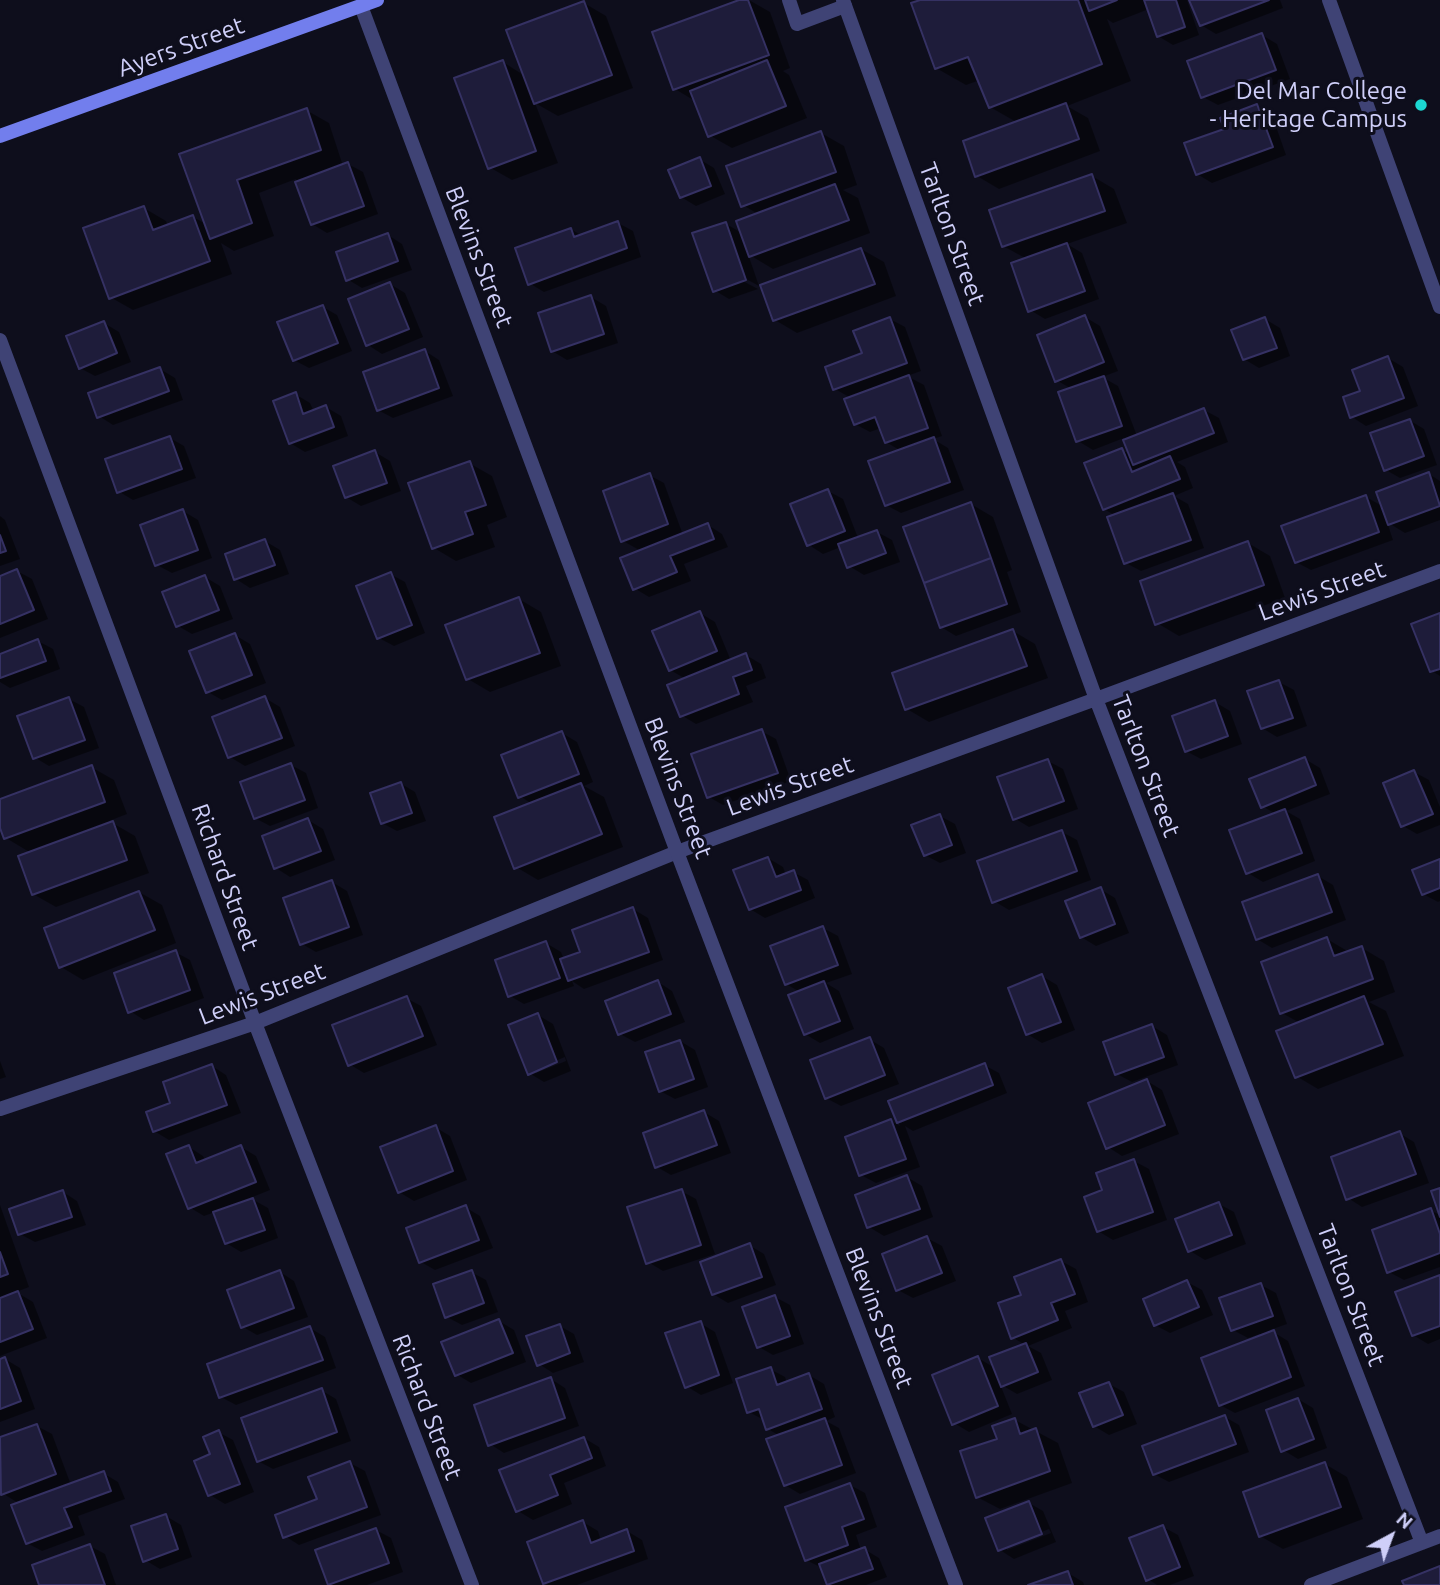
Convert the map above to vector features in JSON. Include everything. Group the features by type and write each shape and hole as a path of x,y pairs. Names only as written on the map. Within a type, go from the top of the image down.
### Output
{"main road":[{"name":"Ayers Street","path":"0,136 359,3 377,0"}],"street":[{"path":"789,0 797,23 844,3"},
{"path":"1329,0 1440,307"},
{"name":"Blevins Street","path":"359,3 677,852 956,1585"},
{"name":"Tarlton Street","path":"844,3 1096,699 1422,1543"},
{"name":"Richard Street","path":"0,341 255,1023 472,1585"},
{"name":"Lewis Street","path":"0,1110 255,1023 677,852 1440,571"},
{"path":"1311,1585 1440,1536"}],"building":[{"path":"739,0 748,0 769,55 673,90 652,32"},
{"path":"920,0 1078,0 1102,64 989,108 968,57 935,69 911,3"},
{"path":"1085,0 1117,0 1089,11"},
{"path":"1144,0 1176,0 1185,27 1157,37"},
{"path":"1189,0 1269,0 1200,26"},
{"path":"584,1 612,75 534,104 506,30"},
{"path":"1262,33 1276,70 1201,98 1187,61"},
{"path":"503,60 536,151 488,169 454,78"},
{"path":"767,60 786,106 708,137 690,91"},
{"path":"1066,103 1079,139 975,177 963,141"},
{"path":"1257,104 1273,147 1196,175 1184,143 1224,129 1220,118"},
{"path":"307,108 321,150 237,180 252,223 210,239 179,154"},
{"path":"821,131 836,172 741,207 726,166"},
{"path":"700,157 711,186 680,198 668,170"},
{"path":"348,162 364,206 311,225 295,182"},
{"path":"1092,174 1105,211 1002,247 989,210"},
{"path":"835,184 849,220 749,257 736,221"},
{"path":"144,206 153,230 193,215 210,261 109,299 83,228"},
{"path":"618,221 627,248 528,285 515,248 571,228 574,237"},
{"path":"726,222 746,280 713,292 692,233"},
{"path":"388,233 398,261 346,281 336,252"},
{"path":"1067,243 1085,291 1028,312 1011,263"},
{"path":"861,248 875,284 773,321 760,285"},
{"path":"390,282 409,329 366,346 348,299"},
{"path":"591,295 604,334 551,352 538,313"},
{"path":"323,305 338,343 293,361 277,322"},
{"path":"1085,315 1104,362 1055,382 1037,335"},
{"path":"890,317 907,363 833,390 825,367 862,353 853,331"},
{"path":"1265,317 1277,348 1243,360 1231,330"},
{"path":"104,321 117,353 79,369 66,336"},
{"path":"425,349 439,388 377,411 363,372"},
{"path":"1388,356 1404,398 1350,418 1343,397 1360,391 1352,370"},
{"path":"160,367 169,391 97,418 88,393"},
{"path":"909,375 928,428 885,443 875,417 854,425 844,399"},
{"path":"1104,376 1122,426 1076,442 1058,392"},
{"path":"296,392 303,414 326,405 334,427 289,444 273,401"},
{"path":"1204,408 1214,433 1133,465 1123,440"},
{"path":"1410,419 1424,456 1384,471 1370,433"},
{"path":"170,436 182,469 117,493 105,459"},
{"path":"934,437 950,482 885,506 868,461"},
{"path":"1122,448 1132,472 1170,456 1180,479 1103,510 1084,463"},
{"path":"375,450 387,483 345,498 333,466"},
{"path":"470,461 486,505 465,512 473,534 432,549 408,483"},
{"path":"1429,472 1440,506 1388,525 1376,492"},
{"path":"650,473 668,524 621,542 603,491"},
{"path":"828,489 845,531 807,546 790,504"},
{"path":"1173,493 1191,540 1124,564 1107,517"},
{"path":"1366,495 1379,532 1295,563 1281,526"},
{"path":"971,502 991,558 924,583 903,527"},
{"path":"183,509 198,550 155,566 140,525"},
{"path":"708,523 714,539 670,556 677,572 633,590 620,558"},
{"path":"877,530 886,553 847,568 838,544"},
{"path":"0,535 6,551 0,553"},
{"path":"265,539 275,565 234,580 225,554"},
{"path":"1248,541 1264,585 1155,625 1140,581"},
{"path":"991,558 1007,604 940,628 924,583"},
{"path":"17,569 34,610 0,624 0,576"},
{"path":"391,572 412,625 377,639 356,586"},
{"path":"205,575 219,610 176,627 162,592"},
{"path":"519,597 540,653 466,680 445,625"},
{"path":"700,611 717,651 669,671 652,631"},
{"path":"1440,613 1440,669 1430,672 1411,624"},
{"path":"1013,629 1027,666 905,710 892,673"},
{"path":"235,633 252,675 206,693 189,651"},
{"path":"38,639 46,661 0,678 0,654"},
{"path":"746,653 752,670 733,677 739,694 680,717 667,685"},
{"path":"1279,680 1293,718 1261,729 1247,691"},
{"path":"265,696 282,738 228,758 212,717"},
{"path":"69,697 85,740 33,759 17,716"},
{"path":"1215,700 1228,736 1185,752 1172,716"},
{"path":"762,729 778,773 707,798 691,754"},
{"path":"562,731 579,774 518,798 501,755"},
{"path":"1305,757 1316,785 1261,808 1249,779"},
{"path":"1048,759 1064,801 1013,820 997,777"},
{"path":"291,763 305,800 254,819 240,782"},
{"path":"92,765 105,802 4,839 0,828 0,799"},
{"path":"1414,770 1433,814 1401,827 1383,783"},
{"path":"401,782 412,813 381,824 370,793"},
{"path":"581,783 602,834 514,869 494,817"},
{"path":"1285,809 1302,853 1246,874 1229,830"},
{"path":"940,814 952,845 924,856 911,825"},
{"path":"308,818 321,851 274,869 262,836"},
{"path":"113,821 127,860 32,895 18,856"},
{"path":"1062,830 1077,871 992,903 977,861"},
{"path":"768,857 776,877 794,870 801,890 749,910 733,870"},
{"path":"1440,859 1440,888 1422,895 1412,870"},
{"path":"1318,874 1332,912 1256,940 1242,902"},
{"path":"332,880 349,927 300,945 283,898"},
{"path":"1101,887 1115,924 1080,938 1065,901"},
{"path":"139,891 155,930 59,968 44,928"},
{"path":"633,907 649,952 568,981 560,959 580,952 572,930"},
{"path":"823,926 838,965 785,985 770,946"},
{"path":"1327,937 1334,956 1362,946 1373,979 1280,1014 1261,962"},
{"path":"546,941 560,978 508,997 495,960"},
{"path":"176,950 190,990 128,1013 114,973"},
{"path":"1042,974 1061,1022 1026,1035 1008,988"},
{"path":"658,980 671,1014 618,1035 605,1001"},
{"path":"824,981 840,1021 804,1035 788,995"},
{"path":"407,996 423,1036 348,1066 332,1025"},
{"path":"1364,996 1383,1044 1295,1078 1276,1031"},
{"path":"538,1013 557,1062 528,1075 508,1025"},
{"path":"1152,1024 1164,1057 1115,1075 1103,1042"},
{"path":"870,1037 885,1075 825,1099 810,1060"},
{"path":"680,1040 694,1079 659,1092 645,1052"},
{"path":"985,1063 993,1085 897,1123 888,1101"},
{"path":"212,1064 227,1105 153,1132 146,1112 170,1103 163,1082"},
{"path":"1147,1079 1165,1125 1106,1149 1088,1103"},
{"path":"704,1110 717,1145 655,1168 643,1133"},
{"path":"891,1119 906,1159 859,1176 845,1137"},
{"path":"436,1125 453,1171 398,1193 380,1147"},
{"path":"1400,1131 1416,1174 1346,1200 1331,1157"},
{"path":"189,1145 196,1163 241,1145 256,1182 188,1209 166,1154"},
{"path":"1134,1159 1153,1212 1097,1232 1084,1197 1102,1190 1096,1173"},
{"path":"907,1175 920,1209 867,1228 855,1195"},
{"path":"1440,1188 1440,1217 1431,1191"},
{"path":"682,1189 701,1245 646,1264 627,1207"},
{"path":"63,1190 72,1217 18,1235 9,1209"},
{"path":"253,1198 265,1230 225,1244 213,1212"},
{"path":"1219,1202 1232,1235 1188,1252 1175,1219"},
{"path":"466,1205 479,1240 419,1263 406,1228"},
{"path":"1431,1208 1440,1234 1440,1253 1387,1273 1372,1230"},
{"path":"927,1236 942,1273 896,1291 882,1254"},
{"path":"750,1243 762,1277 712,1295 700,1262"},
{"path":"0,1252 8,1274 0,1277"},
{"path":"1061,1259 1075,1294 1051,1303 1058,1320 1011,1339 998,1303 1021,1295 1014,1277"},
{"path":"280,1270 294,1308 241,1328 227,1290"},
{"path":"472,1270 484,1303 445,1318 433,1284"},
{"path":"1440,1275 1440,1326 1412,1336 1395,1292"},
{"path":"1187,1280 1199,1307 1154,1326 1143,1299"},
{"path":"1261,1283 1273,1316 1231,1331 1219,1298"},
{"path":"18,1291 33,1329 0,1342 0,1298"},
{"path":"775,1295 790,1336 757,1348 742,1307"},
{"path":"499,1319 513,1353 455,1376 441,1342"},
{"path":"701,1321 719,1375 685,1388 665,1333"},
{"path":"560,1324 570,1353 537,1366 526,1336"},
{"path":"310,1326 323,1360 219,1398 207,1364"},
{"path":"1274,1330 1291,1377 1219,1406 1201,1358"},
{"path":"1026,1343 1038,1372 1001,1387 989,1357"},
{"path":"978,1356 998,1406 952,1425 932,1375"},
{"path":"5,1357 21,1401 0,1409 0,1359"},
{"path":"771,1367 777,1385 809,1373 822,1409 766,1430 759,1409 747,1413 736,1379"},
{"path":"551,1377 565,1418 488,1446 474,1405"},
{"path":"1109,1382 1123,1415 1093,1427 1079,1393"},
{"path":"322,1388 337,1432 257,1462 241,1418"},
{"path":"1298,1398 1314,1439 1281,1452 1266,1410"},
{"path":"1225,1415 1236,1444 1153,1475 1142,1446"},
{"path":"825,1418 842,1465 784,1486 766,1439"},
{"path":"1015,1418 1020,1434 1036,1428 1050,1471 976,1498 960,1451 997,1439 992,1426"},
{"path":"37,1424 56,1474 1,1495 0,1437"},
{"path":"219,1430 240,1484 208,1496 194,1461 210,1454 203,1437"},
{"path":"584,1437 592,1458 550,1475 558,1495 516,1512 499,1470"},
{"path":"350,1461 367,1507 283,1538 275,1515 317,1499 308,1477"},
{"path":"1325,1462 1341,1507 1259,1537 1243,1492"},
{"path":"104,1471 111,1491 64,1508 72,1527 26,1544 11,1505"},
{"path":"850,1483 864,1519 842,1527 848,1545 805,1561 785,1507"},
{"path":"1029,1501 1042,1534 998,1551 985,1518"},
{"path":"166,1514 178,1549 143,1562 131,1526"},
{"path":"583,1520 591,1543 627,1529 634,1551 543,1584 527,1542"},
{"path":"1163,1525 1180,1567 1146,1581 1129,1538"},
{"path":"376,1528 389,1563 328,1585 315,1550"},
{"path":"90,1544 105,1585 39,1585 32,1565"},
{"path":"865,1547 873,1569 827,1585 819,1564"},
{"path":"1440,1566 1440,1585 1404,1585 1402,1581"},
{"path":"1068,1571 1073,1585 1028,1585"}],"place":[{"name":"Del Mar College - Heritage Campus","path":"1421,105"}]}
